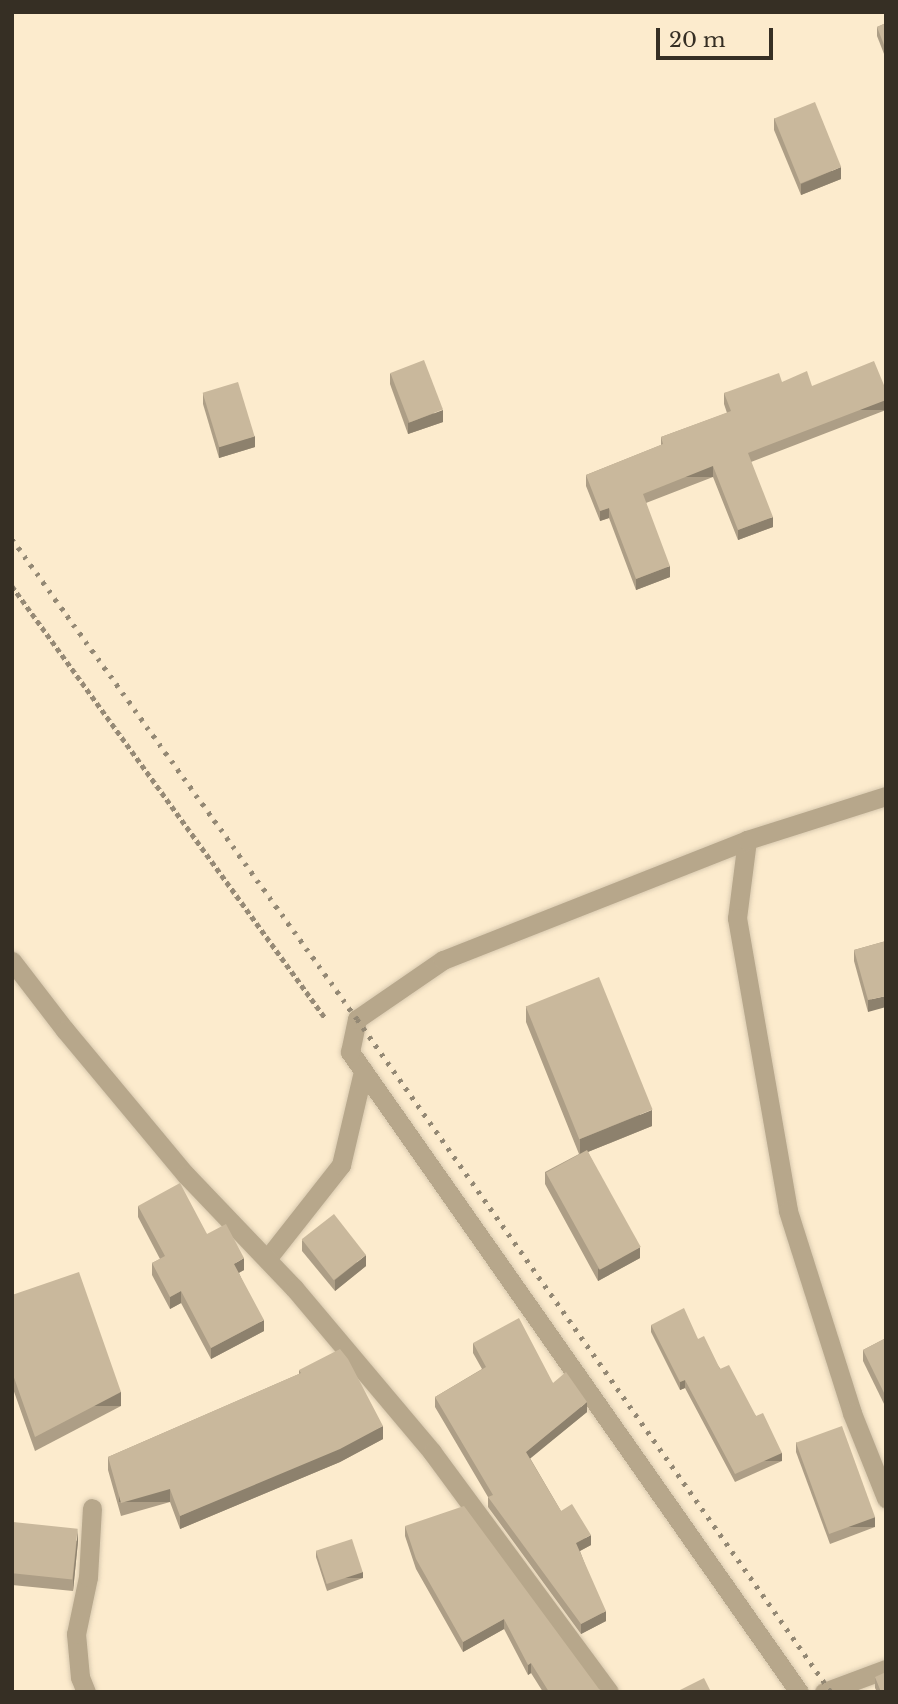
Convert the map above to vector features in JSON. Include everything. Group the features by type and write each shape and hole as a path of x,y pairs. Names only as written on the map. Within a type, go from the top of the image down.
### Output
{"street":[{"path":"799,1692 349,1052 357,1019 443,960 747,839 886,796"},
{"path":"747,839 737,918 788,1211 852,1413 886,1498"},
{"path":"12,961 65,1030 186,1175 267,1259 432,1452 609,1692"},
{"path":"267,1259 341,1165 363,1071"},
{"path":"86,1692 80,1677 76,1634 88,1577 92,1507"},
{"path":"824,1692 886,1669"}],"path":[{"path":"12,586 349,1052"}],"building":[{"path":"886,23 886,50 877,27"},
{"path":"815,102 841,167 800,183 774,118"},
{"path":"424,360 443,409 409,422 390,373"},
{"path":"874,361 886,390 886,400 748,453 773,517 738,530 713,466 643,494 670,566 636,579 609,508 600,511 586,475 663,444 661,437 731,411 724,393 779,373 782,382 807,371 812,386"},
{"path":"238,382 255,437 219,447 203,393"},
{"path":"886,941 886,996 868,1000 854,950"},
{"path":"599,977 653,1110 579,1139 526,1007"},
{"path":"587,1150 641,1247 600,1270 546,1173"},
{"path":"180,1183 207,1234 226,1224 244,1258 234,1264 264,1320 211,1348 181,1291 170,1297 152,1263 165,1256 138,1206"},
{"path":"334,1214 366,1255 334,1280 302,1239"},
{"path":"79,1272 121,1392 35,1437 12,1372 12,1295"},
{"path":"684,1308 698,1339 704,1336 720,1369 729,1365 756,1416 763,1413 782,1453 735,1474 685,1380 680,1382 651,1325"},
{"path":"519,1318 553,1383 566,1372 587,1402 526,1452 561,1511 572,1504 591,1535 576,1543 606,1611 581,1624 488,1497 493,1495 435,1397 486,1367 473,1343"},
{"path":"886,1338 886,1397 863,1350"},
{"path":"340,1349 348,1359 383,1426 340,1449 180,1516 170,1489 121,1503 108,1457 301,1373 299,1370"},
{"path":"842,1426 875,1517 829,1534 796,1443"},
{"path":"464,1506 599,1689 605,1692 549,1692 531,1663 528,1665 504,1619 463,1642 416,1559 405,1526"},
{"path":"13,1522 78,1529 72,1580 12,1573"},
{"path":"352,1539 363,1572 327,1584 316,1551"},
{"path":"886,1672 886,1692 881,1692 875,1677"},
{"path":"704,1678 711,1692 676,1692"}],"railway":[{"path":"12,539 357,1019 831,1692"}]}
